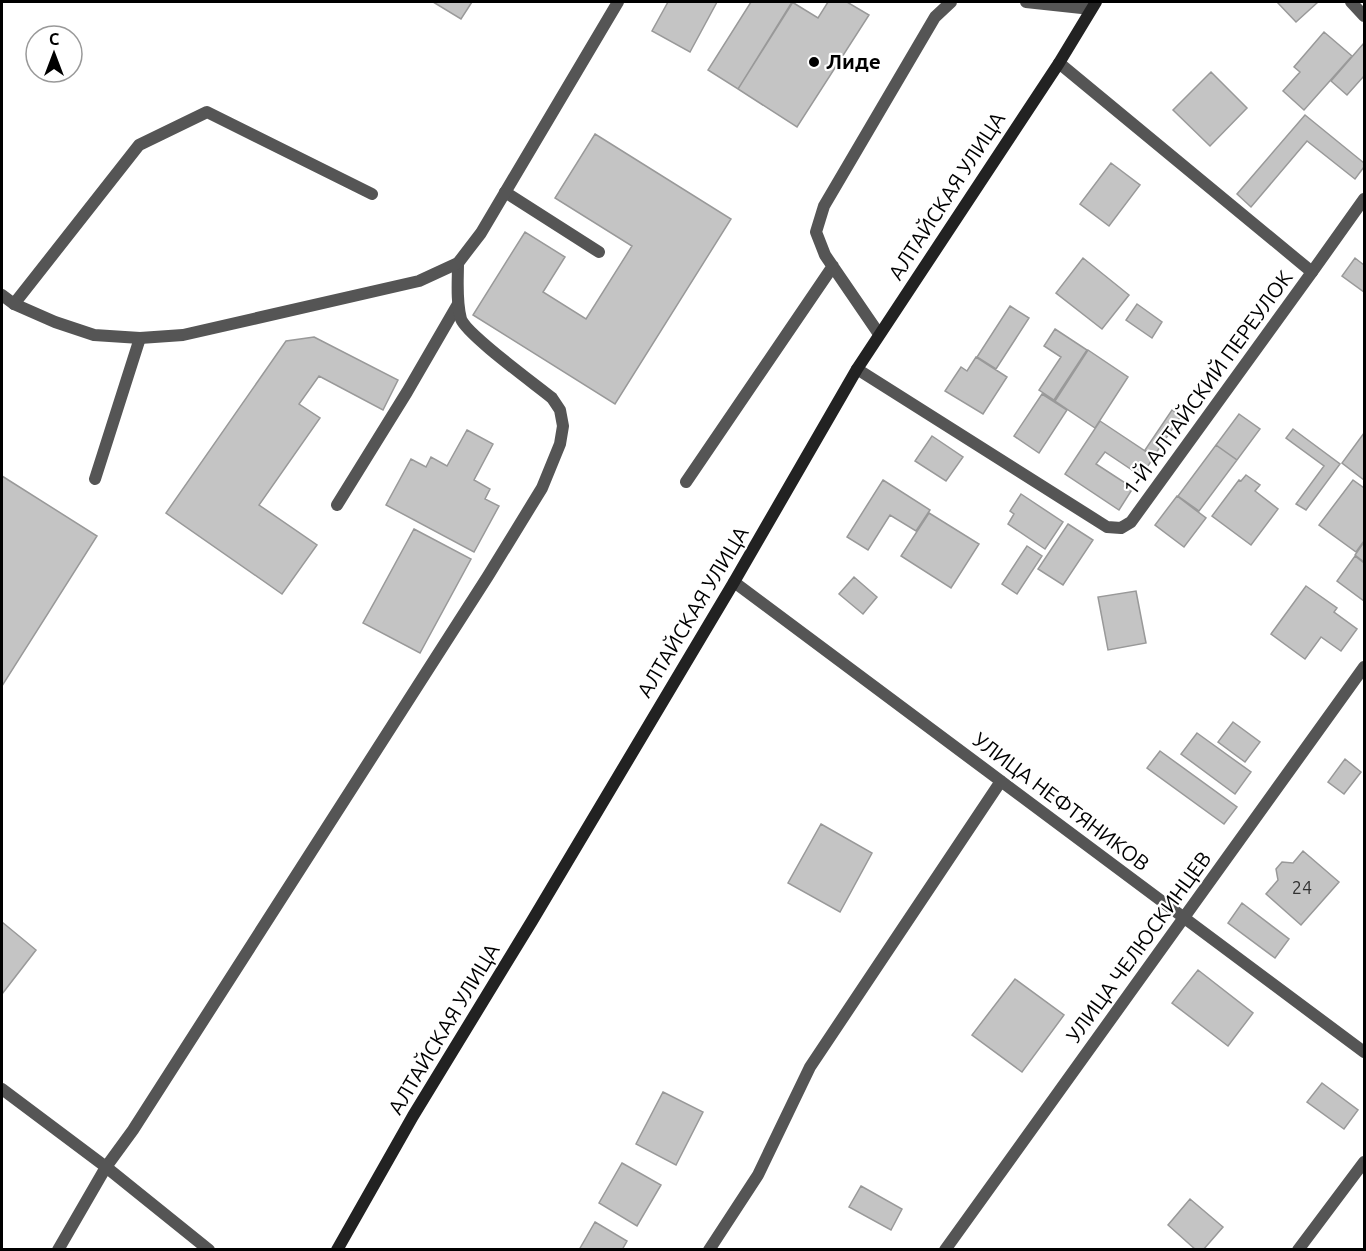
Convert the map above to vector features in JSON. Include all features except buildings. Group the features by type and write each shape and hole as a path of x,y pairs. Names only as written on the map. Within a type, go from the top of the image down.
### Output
{"main road":[{"name":"АЛТАЙСКАЯ УЛИЦА","path":"337,1250 413,1116 734,582 857,369 1059,63 1094,5"}],"street":[{"path":"2,295 14,304 55,322 94,335 140,338 183,335 419,281 458,263 481,233 618,2"},
{"path":"879,334 825,255 816,232 824,206 935,17 951,2"},
{"path":"1026,2 1094,5"},
{"path":"1351,2 1365,16"},
{"name":"1-Й АЛТАЙСКИЙ ПЕРЕУЛОК","path":"857,369 1107,527 1121,528 1131,522 1312,272 1059,63"},
{"path":"14,304 139,145 207,112 372,194"},
{"path":"505,192 598,252"},
{"path":"1312,272 1365,199"},
{"path":"58,1250 106,1167 133,1130 456,627 542,488 560,444 563,426 560,410 552,398 472,334 462,321 458,304 458,263"},
{"path":"686,482 833,266"},
{"path":"336,505 407,392 458,304"},
{"path":"95,479 140,338"},
{"name":"УЛИЦА НЕФТЯНИКОВ","path":"734,582 1365,1052"},
{"name":"УЛИЦА ЧЕЛЮСКИНЦЕВ","path":"945,1250 1365,667"},
{"path":"709,1250 758,1175 810,1067 1001,781"},
{"path":"2,1089 106,1167 209,1250"},
{"path":"1298,1250 1365,1162"}],"place":[{"name":"Лиде","path":"814,62"}]}
